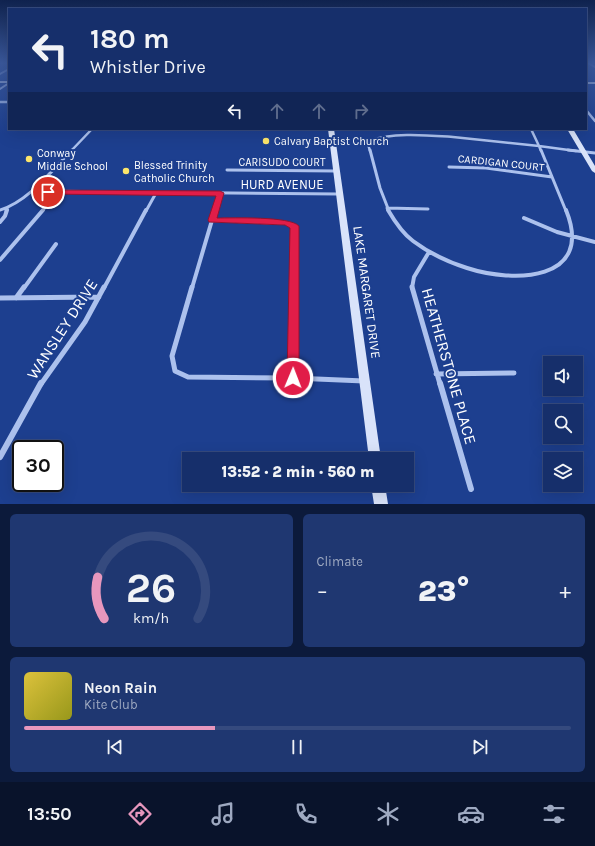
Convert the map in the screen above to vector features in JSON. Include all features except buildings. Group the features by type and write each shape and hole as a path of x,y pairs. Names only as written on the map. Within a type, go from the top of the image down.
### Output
{"street":[{"path":"587,111 595,121"},
{"path":"0,210 7,209 26,193 33,191 35,187 91,130"},
{"name":"LAKE MARGARET DRIVE","path":"330,130 374,452"},
{"path":"532,130 540,146 570,221 572,237 570,251 564,263 555,269 524,277 484,274 467,269 429,252 409,239 392,219 387,208 367,141 370,138 465,138 540,146 595,153"},
{"path":"571,130 595,171"},
{"name":"CARDIGAN COURT","path":"449,167 486,168 552,177"},
{"name":"CARISUDO COURT","path":"227,170 336,171"},
{"name":"HURD AVENUE","path":"33,191 338,194"},
{"path":"0,260 60,192"},
{"name":"WANSLEY DRIVE","path":"0,457 43,380 85,322 156,193"},
{"path":"220,193 172,356 175,371 188,377 293,378 364,382"},
{"path":"387,208 428,209"},
{"path":"0,222 5,216 7,209"},
{"path":"524,218 572,237 595,242"},
{"path":"212,220 286,223 295,226 293,378"},
{"path":"16,298 56,244"},
{"name":"HEATHERSTONE PLACE","path":"429,252 414,277 412,288 471,489"},
{"path":"0,298 99,298"},
{"path":"436,374 514,373"},
{"path":"379,492 380,504"}],"place":[{"name":"Calvary Baptist Church","path":"266,141"},
{"name":"Conway Middle School","path":"29,159"},
{"name":"Blessed Trinity Catholic Church","path":"126,171"}],"route":[{"path":"48,192 220,193 212,220 286,223 295,226 293,378"}]}
